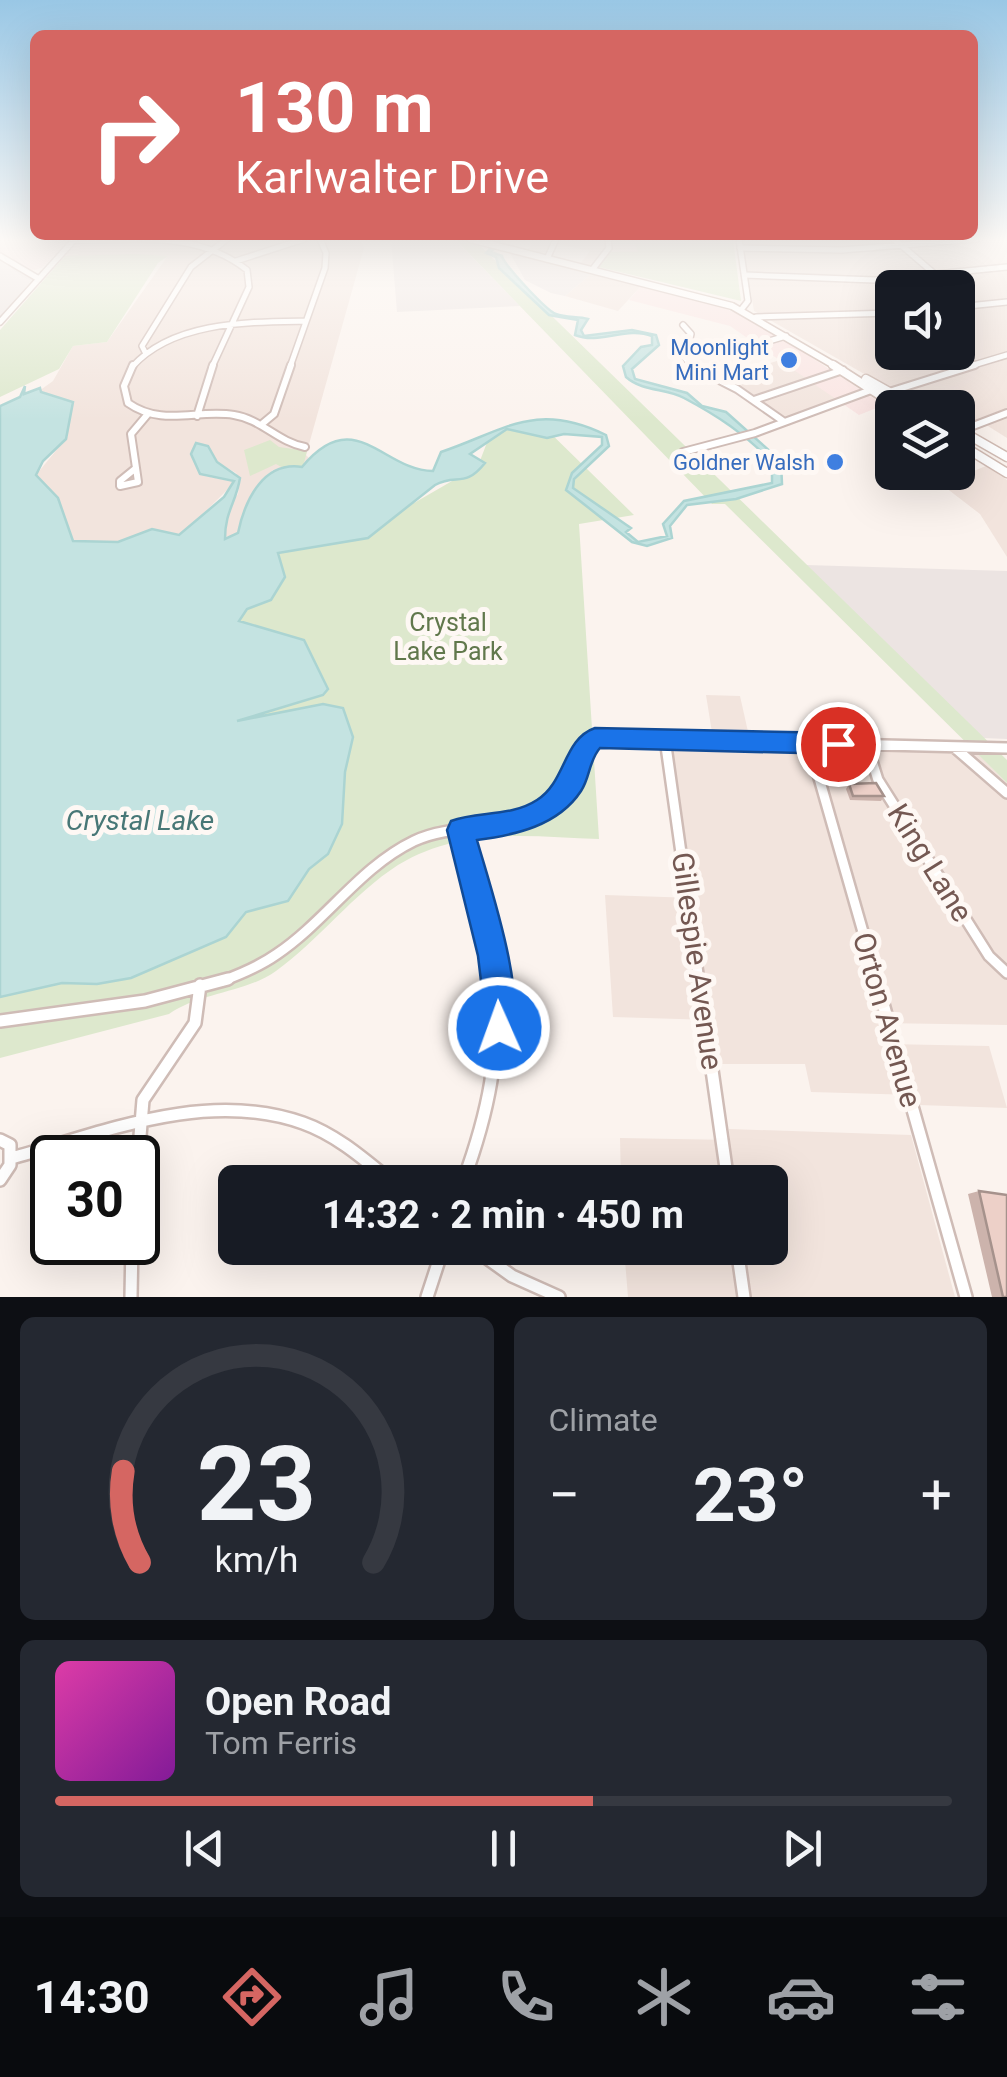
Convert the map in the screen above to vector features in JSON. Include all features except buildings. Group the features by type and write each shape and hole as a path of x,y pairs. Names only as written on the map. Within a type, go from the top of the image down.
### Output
{"main road":[{"path":"702,300 756,317 884,390"},
{"path":"843,370 875,393"},
{"path":"975,439 1007,456"},
{"path":"975,453 1007,473"}],"street":[{"path":"0,322 20,300"},
{"path":"146,354 142,346 170,300"},
{"path":"197,416 242,300"},
{"path":"262,424 274,414 313,300"},
{"path":"741,310 748,300"},
{"path":"975,305 1007,302"},
{"path":"756,317 875,313"},
{"path":"772,326 776,319 786,315"},
{"path":"305,447 282,441 262,424 235,415 147,415 128,404 124,386 129,372 146,354 188,334 231,324 306,321"},
{"path":"683,325 691,334 685,358 690,368 754,400 784,421"},
{"path":"688,346 732,352 787,336"},
{"path":"894,390 1007,354"},
{"path":"754,400 843,370"},
{"path":"683,452 745,439 870,390"},
{"path":"975,424 1007,413"},
{"path":"136,468 131,434 147,415"},
{"path":"0,1021 111,1010 242,973 276,956 407,845 435,834 512,823 546,809 571,784 588,742 598,738 1007,748"},
{"name":"Gillespie Avenue","path":"666,739 726,1165"},
{"name":"Orton Avenue","path":"808,743 966,1297"},
{"name":"King Lane","path":"867,744 878,780 989,956 1007,973"},
{"path":"954,747 1007,793"},
{"path":"461,830 494,956 499,1015 492,1092 469,1165"},
{"path":"139,1135 149,1088 196,1019 200,985"},
{"path":"12,1158 211,1111 268,1113 323,1132 369,1165"},
{"path":"0,1140 10,1145 12,1158 0,1180"},
{"path":"131,1297 132,1265"},
{"path":"427,1297 437,1265"},
{"path":"497,1265 559,1297"},
{"path":"739,1265 744,1297"}],"shaded area":[{"path":"0,300 15,300 0,317"},
{"path":"137,300 350,300 306,455 309,458 304,466 273,470 260,481 236,535 223,537 226,510 238,494 240,481 236,473 217,462 208,446 198,443 191,454 205,476 235,482 185,532 173,535 152,529 118,542 73,541 58,498 36,475 68,436 66,420 73,402 39,391 53,381 73,346 107,342"},
{"path":"396,300 514,300 520,306 397,312"},
{"path":"577,300 629,300 618,311"},
{"path":"629,300 695,300 722,307 762,325 875,399 875,409 859,415 730,326"},
{"path":"752,300 875,300 875,370 975,370 975,300 1007,300 1007,438 980,421 975,422 975,390 892,390 754,311"},
{"path":"780,360 843,402 788,422 722,378"},
{"path":"986,466 1007,480 1007,557 980,514 949,490 975,490 975,470"},
{"path":"806,565 1007,571 1007,739 983,738"},
{"path":"706,695 740,696 751,745 976,752 1007,783 1007,1025 880,1023 887,1044 989,1046 1007,1108 919,1105 915,1095 811,1092 805,1064 719,1064 712,1020 613,1017 605,895 694,898 673,751 678,744 714,745"},
{"path":"729,1129 911,1135 955,1297 628,1297 625,1265 788,1265 788,1165 621,1165 620,1138 730,1140"}],"green space":[{"path":"27,300 134,300 107,342 73,346 59,369 0,397 0,330"},
{"path":"514,300 535,300 1007,760 1007,783 725,504 712,504"},
{"name":"Crystal Lake Park","path":"538,421 634,515 579,524 599,839 497,837 447,844 422,853 382,877 292,959 264,978 169,1014 0,1058 0,988 225,729 220,630 299,477 276,464 250,476 244,450 270,440 279,447 307,451 304,463 359,465 352,502 414,503 478,466 491,432"}],"water":[{"name":"Crystal Lake","path":"533,300 560,315 588,319 581,330 584,336 632,330 656,335 659,345 632,369 635,379 687,393 702,406 726,412 781,461 782,484 736,499 687,505 670,526 672,538 647,546 632,542 566,490 572,473 602,445 602,437 564,434 547,438 507,429 470,454 485,463 478,471 435,485 368,538 278,553 285,577 271,600 247,609 239,621 304,640 328,689 323,695 237,721 323,704 343,708 353,737 345,772 342,824 328,854 309,869 288,901 246,912 226,937 131,978 97,984 62,983 0,997 0,406 20,397 25,386 24,394 40,388 41,392 73,402 66,439 43,461 36,475 58,498 73,541 118,542 152,529 179,535 224,497 234,481 200,474 191,454 196,443 208,446 217,462 240,478 225,539 238,533 251,496 267,476 277,470 302,467 321,449 338,441 354,440 415,468 433,471 441,452 502,428 539,419 581,425 606,435 609,446 574,479 573,488 631,528 626,532 638,542 667,536 663,524 684,501 772,483 772,462 731,426 684,398 626,377 623,366 641,347 652,345 652,336 633,333 584,338 575,335 578,320 549,315"}],"place":[{"name":"Moonlight Mini Mart","path":"789,360"},
{"name":"Goldner Walsh","path":"835,462"}],"route":[{"path":"499,1028 494,956 461,830 512,823 546,809 571,784 585,746 595,738 838,744"}]}
